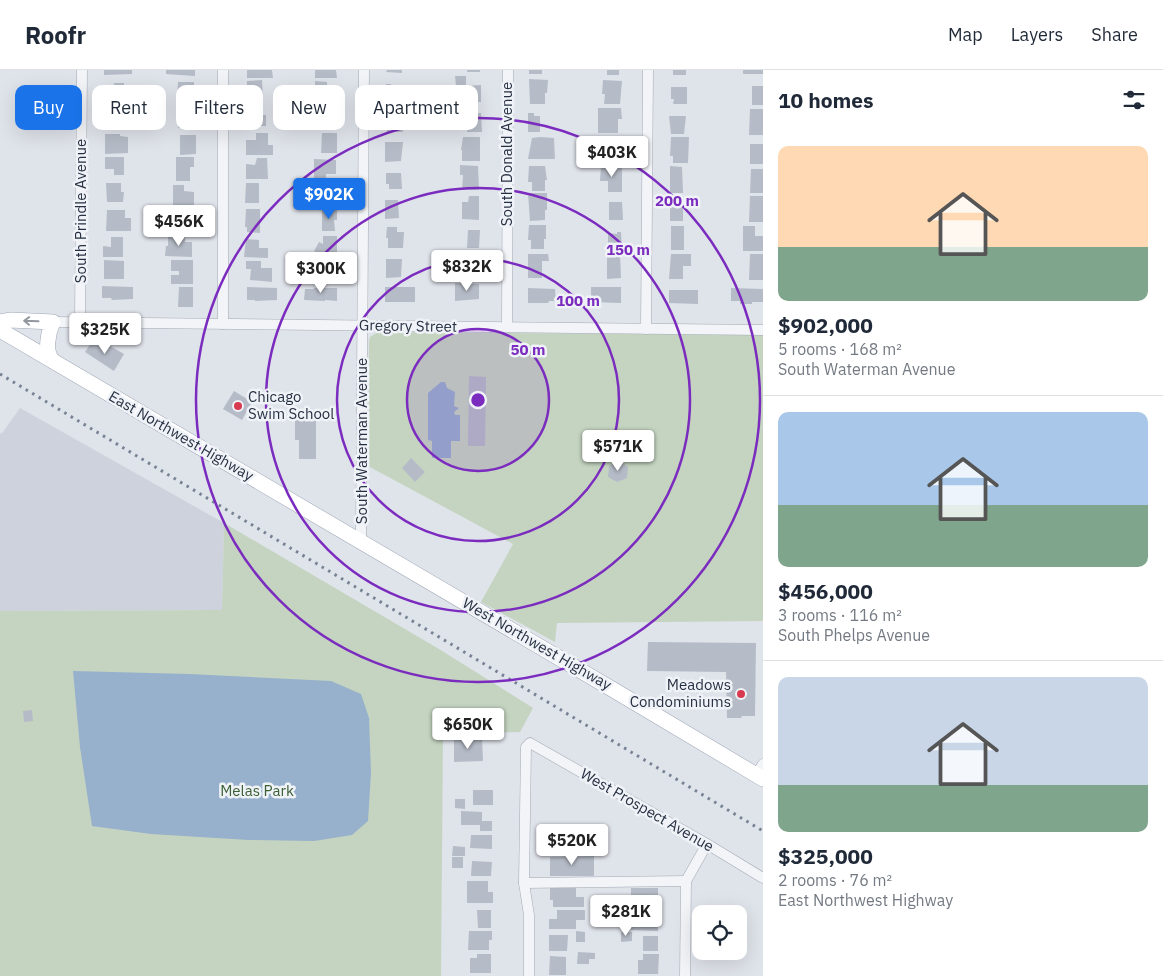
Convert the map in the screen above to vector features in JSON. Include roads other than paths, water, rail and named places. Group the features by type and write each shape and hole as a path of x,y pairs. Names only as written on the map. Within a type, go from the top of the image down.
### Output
{"main road":[{"path":"0,322 10,320 53,322 48,349 49,357 53,361"},
{"name":"East Northwest Highway","path":"0,330 361,541"},
{"name":"West Northwest Highway","path":"361,541 761,773"}],"street":[{"name":"South Prindle Avenue","path":"80,322 82,70"},
{"path":"223,70 223,324"},
{"name":"South Waterman Avenue","path":"361,541 364,70"},
{"name":"South Donald Avenue","path":"506,327 508,70"},
{"path":"646,329 648,70"},
{"name":"Gregory Street","path":"53,322 763,330"},
{"name":"West Prospect Avenue","path":"524,883 525,751 530,743 763,878"},
{"path":"684,976 686,881 707,844"},
{"path":"529,976 529,914 524,883 686,881"}],"water":[{"path":"441,382 445,382 447,388 455,392 454,406 459,408 454,412 455,415 460,415 460,441 451,441 451,458 432,458 432,441 428,440 428,393"},
{"path":"73,671 331,681 361,694 369,718 371,773 368,821 352,835 314,841 249,840 151,834 92,826 80,747"}],"railway":[{"path":"0,374 763,831"}],"place":[{"name":"Chicago Swim School","path":"238,406"},
{"name":"Meadows Condominiums","path":"741,694"}],"park label":[{"name":"Melas Park","path":"257,791"}]}
